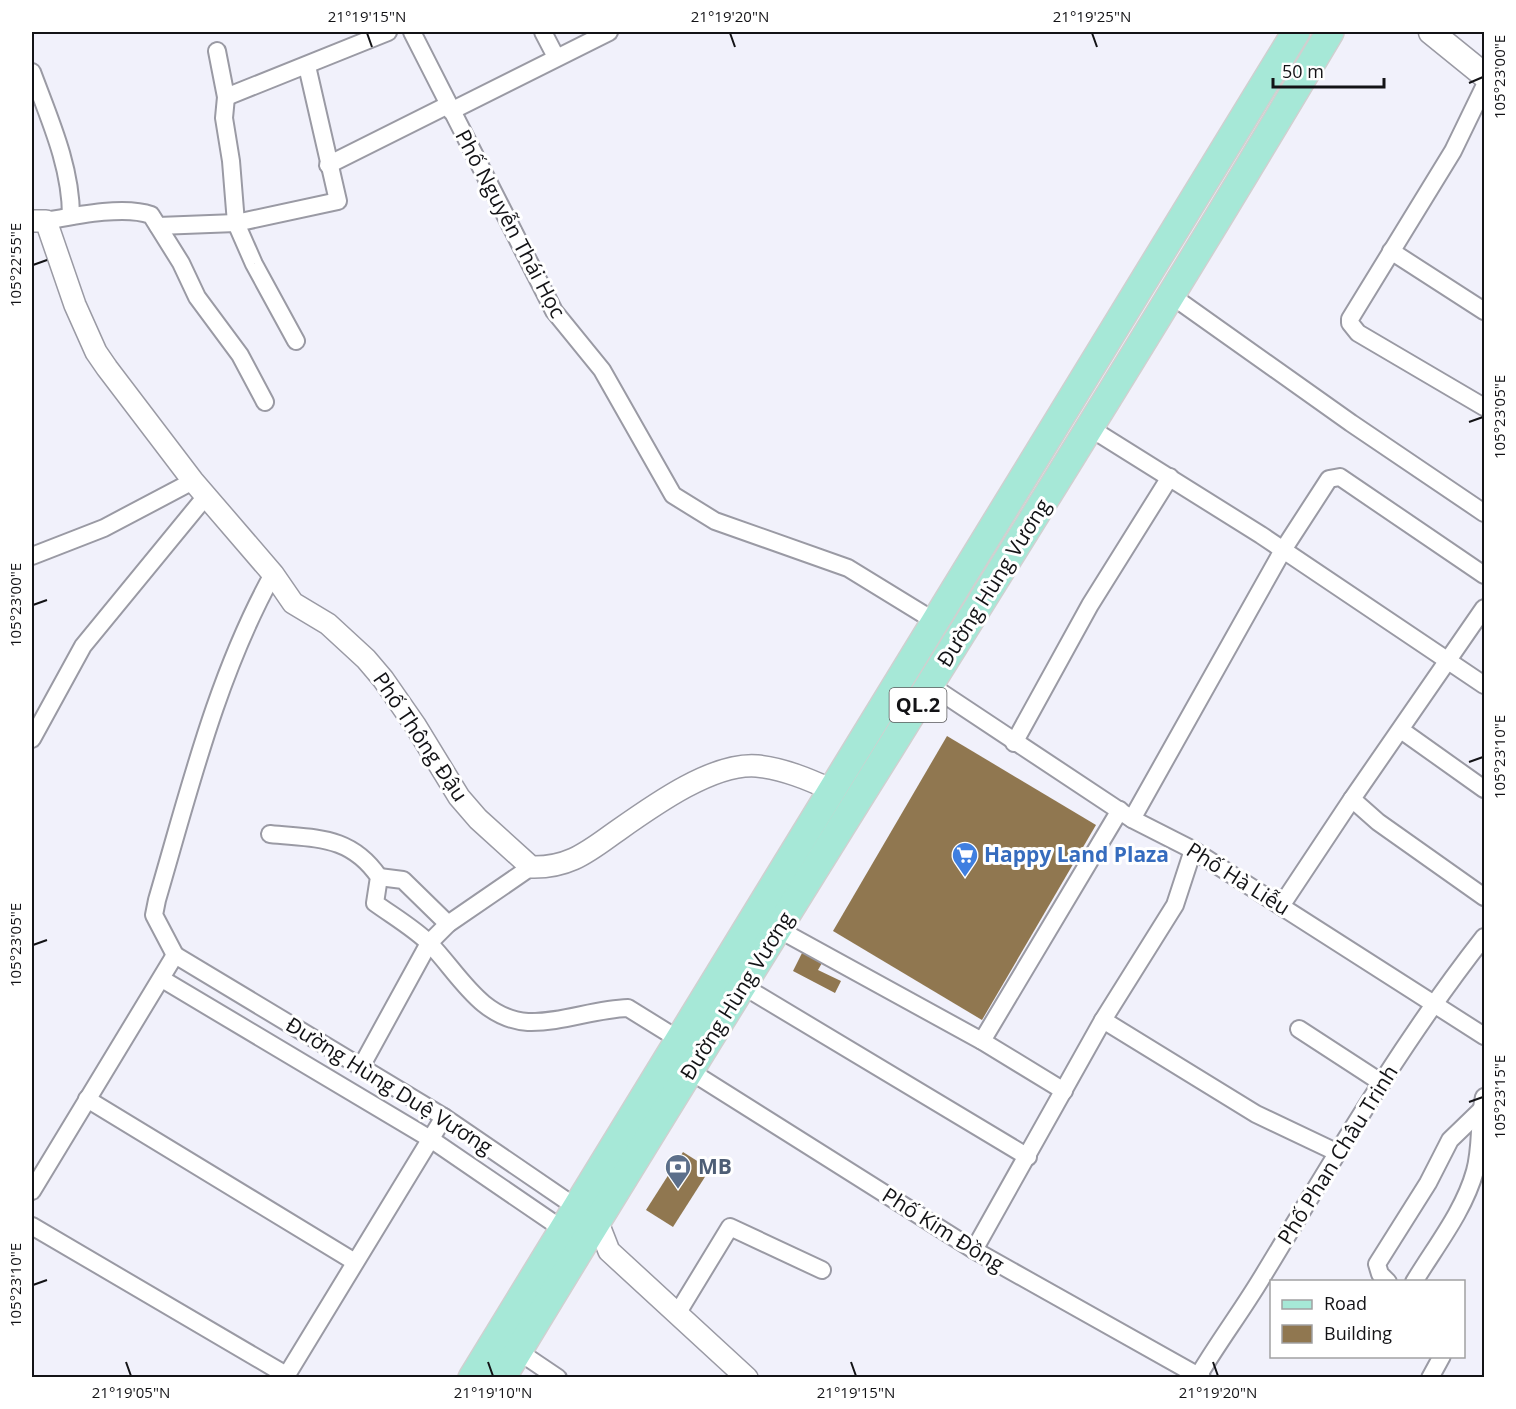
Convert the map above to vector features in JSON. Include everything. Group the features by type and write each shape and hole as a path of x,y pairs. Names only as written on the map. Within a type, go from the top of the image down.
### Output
{"main road":[{"name":"Đường Hùng Vương","path":"472,1377 1296,32"},
{"name":"Đường Hùng Vương","path":"502,1377 597,1240 690,1071 1172,296 1330,32"},
{"path":"1431,32 1485,75"},
{"path":"987,538 1012,554"}],"street":[{"path":"226,97 388,32"},
{"name":"Phố Nguyễn Thái Học","path":"412,32 554,311 602,370 673,495 715,521 848,568 936,622"},
{"path":"543,32 556,57"},
{"path":"328,165 609,32"},
{"path":"218,51 226,97 224,118 231,161 236,223 254,264 296,341"},
{"path":"158,226 236,223 338,201 307,66"},
{"path":"32,72 65,168 71,216"},
{"path":"1485,87 1453,151 1350,319 1350,323 1358,333 1485,407"},
{"path":"39,221 71,216 143,212 151,215 197,297 240,354 265,402"},
{"name":"Phố Thông Đậu","path":"39,221 96,352 199,489 273,574 293,603 328,624 378,672 468,808 531,867"},
{"path":"1391,251 1485,311"},
{"path":"1172,296 1351,423 1485,513"},
{"path":"1090,428 1283,550 1485,685"},
{"path":"1014,742 1090,605 1170,477"},
{"path":"982,1041 1126,815 1283,550 1329,479 1340,477 1485,575"},
{"path":"32,556 199,489"},
{"path":"32,739 83,646 199,489"},
{"path":"32,1191 176,955 154,915 157,900 210,721 256,606 273,574"},
{"path":"1281,906 1352,799 1485,608"},
{"name":"Phố Hà Liễu","path":"930,685 1126,815 1193,850 1485,1036"},
{"path":"1401,730 1485,789"},
{"path":"361,1067 429,943 448,924 531,867 555,866 577,859 651,809 708,776 730,768 756,766 781,770 832,790"},
{"path":"1352,799 1377,822 1485,897"},
{"path":"270,834 338,841 368,861 380,877 403,880 448,924"},
{"path":"974,1250 1103,1020 1175,905 1193,850"},
{"path":"380,877 375,903 429,943 473,996 514,1019 550,1021 628,1008 678,1039"},
{"path":"778,929 982,1041 1064,1091"},
{"name":"Phố Phan Châu Trinh","path":"1199,1377 1336,1152 1434,1004 1485,937"},
{"name":"Đường Hùng Duệ Vương","path":"176,955 444,1117 597,1240"},
{"name":"Đường Hùng Duệ Vương","path":"162,979 432,1140 569,1217 597,1240"},
{"path":"743,986 1028,1157"},
{"path":"1103,1020 1256,1114 1336,1152"},
{"path":"1299,1029 1382,1083"},
{"name":"Phố Kim Đồng","path":"690,1071 974,1250 1199,1377"},
{"path":"87,1099 355,1262"},
{"path":"1387,1280 1380,1275 1377,1264 1428,1184 1450,1140 1482,1104"},
{"path":"1415,1280 1466,1197 1479,1155 1482,1104"},
{"path":"32,1226 286,1376 444,1117"},
{"path":"677,1314 730,1227 822,1270"},
{"path":"597,1240 747,1377"},
{"path":"518,1351 558,1377"},
{"path":"1430,1377 1441,1358"}],"building":[{"name":"Happy Land Plaza","path":"947,736 1096,825 982,1020 833,931"},
{"path":"804,949 819,957 817,960 822,963 818,970 841,981 835,993 793,971"},
{"name":"MB","path":"683,1152 710,1169 673,1227 646,1210"}],"place":[{"name":"Happy Land Plaza","path":"965,878"},
{"name":"MB","path":"678,1190"}]}
